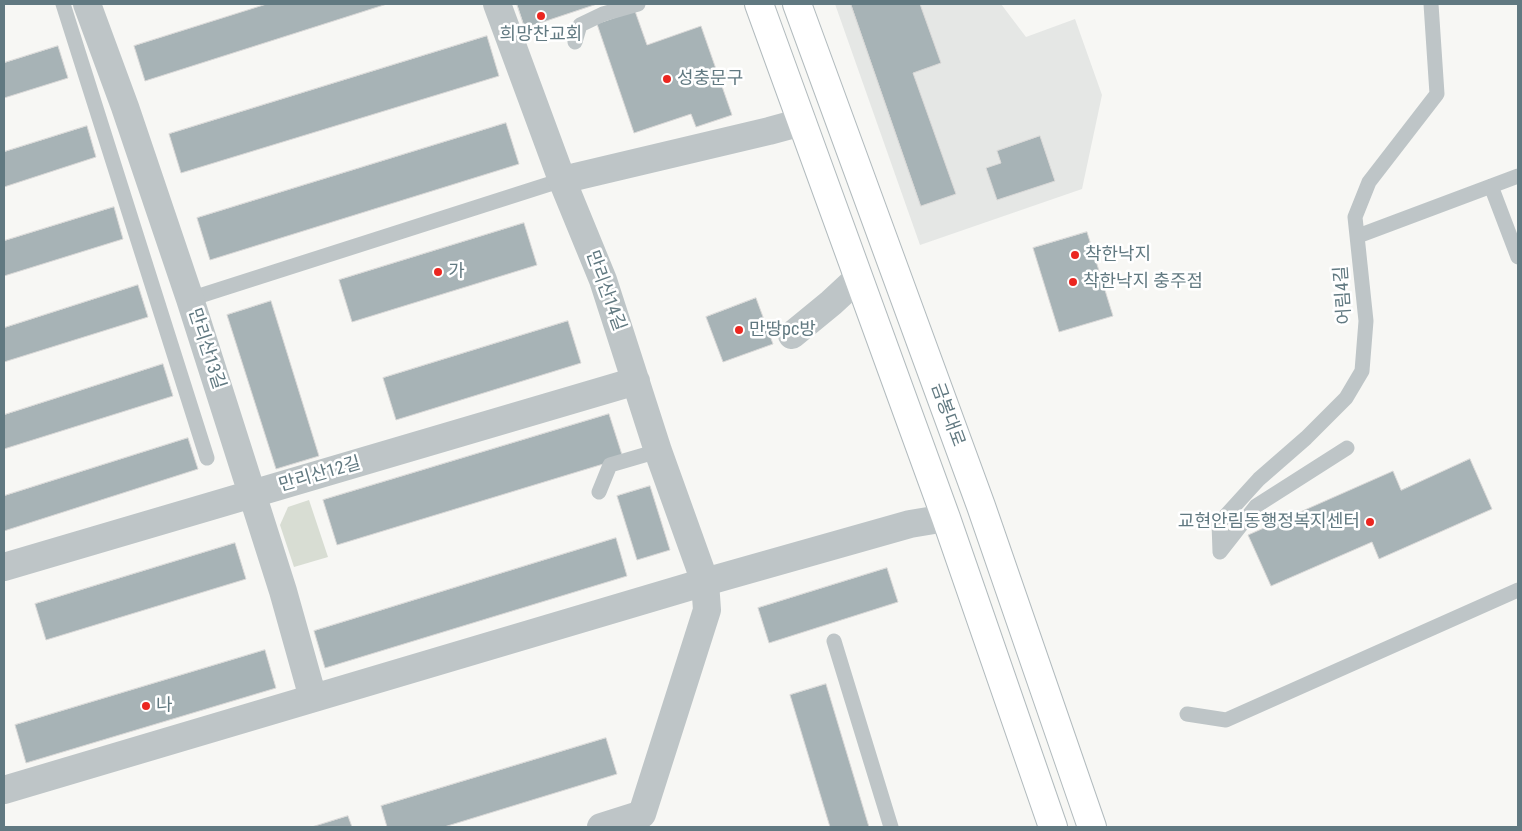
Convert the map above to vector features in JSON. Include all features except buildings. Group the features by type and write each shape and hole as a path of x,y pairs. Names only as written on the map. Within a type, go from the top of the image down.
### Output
{"street":[{"name":"만리산14길","path":"497,4 562,180 603,280 658,451 705,582 707,610 642,814 601,827"},
{"name":"금봉대로","path":"759,4 946,518 1053,827"},
{"name":"금봉대로","path":"797,4 981,506 1092,827"},
{"name":"만리산13길","path":"76,8 125,107 190,299 282,591 313,698"},
{"path":"562,180 802,122"},
{"path":"792,335 858,278"},
{"name":"만리산12길","path":"4,567 636,381"},
{"path":"4,790 705,582 910,524 946,518"}],"lane":[{"path":"576,42 580,25 603,14 638,4"},
{"name":"어림4길","path":"1347,448 1256,506 1220,552 1219,523 1259,480 1306,438 1346,398 1362,371 1366,321 1355,217 1369,182 1437,94 1432,4"},
{"path":"76,8 207,458"},
{"path":"1358,236 1518,176"},
{"path":"190,299 562,180"},
{"path":"1491,186 1518,257"},
{"path":"599,492 610,465 658,451"},
{"path":"1187,714 1226,720 1518,590"},
{"path":"834,641 891,827"}],"shaded area":[{"path":"835,4 1001,4 1026,37 1075,19 1102,95 1082,189 920,245"},
{"path":"309,500 328,557 294,567 280,525 288,507"}],"place":[{"name":"희망찬교회","path":"541,16"},
{"name":"성충문구","path":"667,79"},
{"name":"착한낙지","path":"1075,255"},
{"name":"가","path":"438,272"},
{"name":"착한낙지 충주점","path":"1073,282"},
{"name":"만땅pc방","path":"739,330"},
{"name":"교현안림동행정복지센터","path":"1370,522"},
{"name":"나","path":"146,706"}]}
